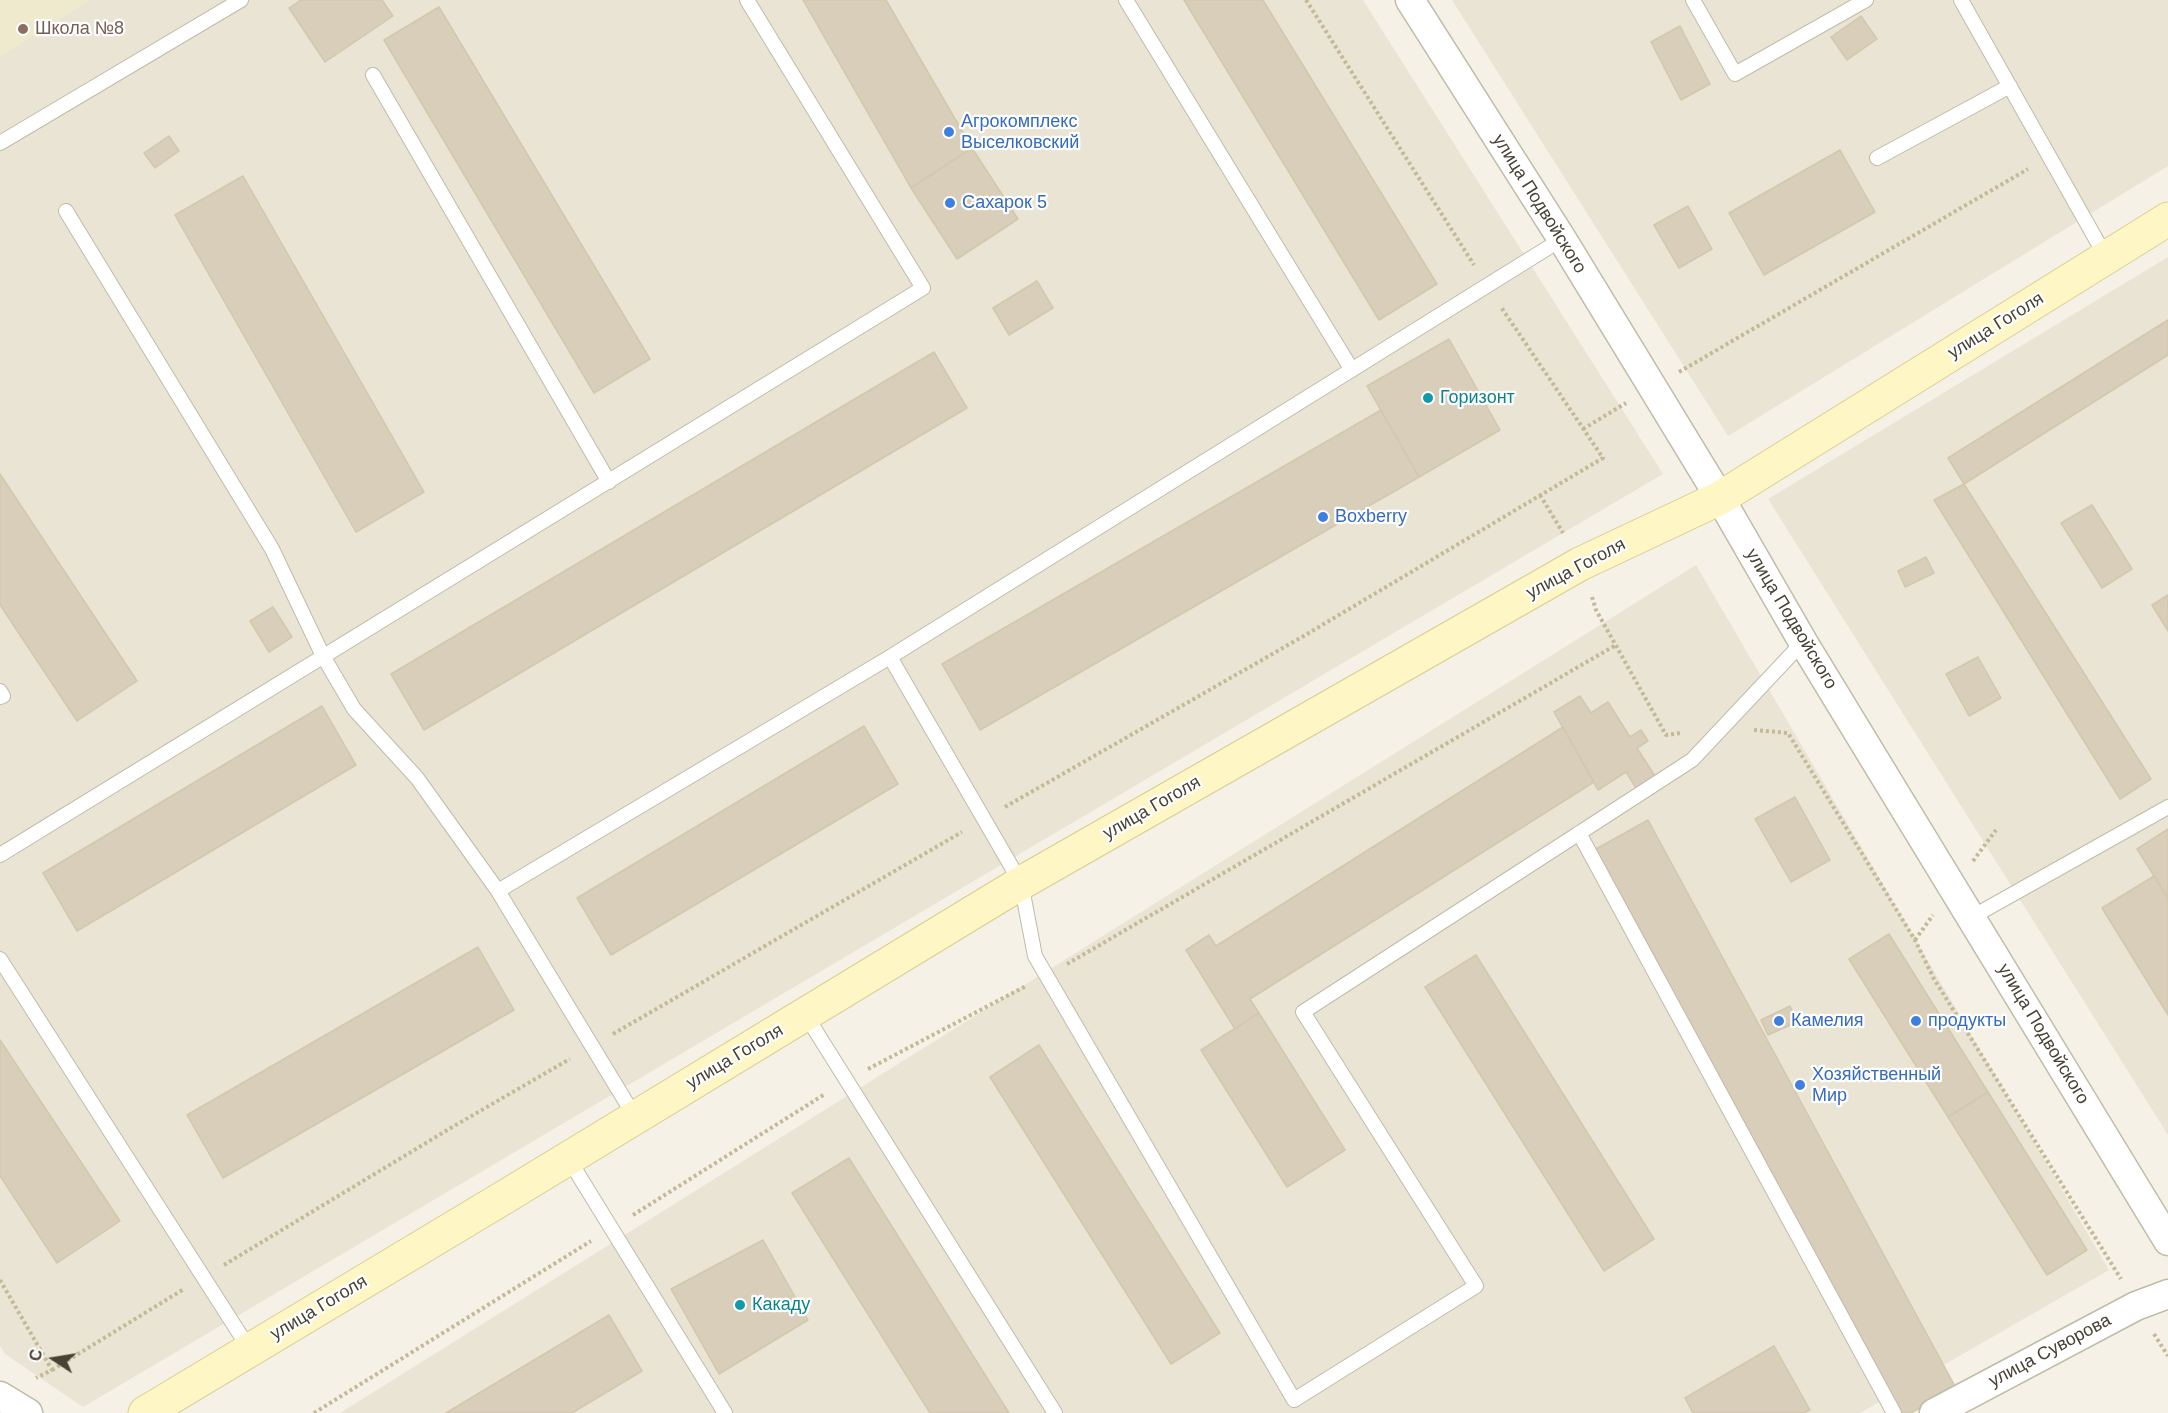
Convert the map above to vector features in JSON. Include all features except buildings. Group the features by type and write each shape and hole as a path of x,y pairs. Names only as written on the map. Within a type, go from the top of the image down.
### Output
{"main road":[{"name":"улица Гоголя","path":"145,1413 1021,883 1580,564 1720,498 2168,219"}],"street":[{"name":"улица Подвойского","path":"1410,0 1562,239 1720,498 1803,642 2168,1241"},
{"name":"улица Суворова","path":"1934,1413 2136,1306 2168,1294"},
{"path":"0,1396 27,1413"}],"lane":[{"path":"0,143 241,0"},
{"path":"0,855 923,288 747,0"},
{"path":"1126,0 1352,370"},
{"path":"1693,0 1735,74 1866,0"},
{"path":"1961,0 2106,257"},
{"path":"372,75 609,482"},
{"path":"1877,158 2010,86"},
{"path":"66,211 272,549 323,656 354,709 417,778 498,891 635,1117"},
{"path":"498,891 890,657 1562,239"},
{"path":"890,657 1021,883 1035,956 1294,1400 1476,1286 1303,1012 1692,760 1803,642"},
{"path":"0,691 3,696 0,698"},
{"path":"1972,917 2168,807"},
{"path":"1579,833 1894,1413"},
{"path":"0,959 249,1350"},
{"path":"805,1014 1055,1413"},
{"path":"568,1158 725,1413"}],"path":[{"path":"0,1396 52,1370 454,1126 1302,638 1603,458 1487,285 1306,0"},
{"path":"1583,429 2049,156"},
{"path":"1540,495 1580,564 1596,610 1666,735 1722,727 1788,733 1915,940 1934,979 2168,1356"},
{"path":"314,1413 847,1081 1046,976 1616,645"},
{"path":"0,1280 52,1370"}],"shaded area":[{"path":"0,0 1363,0 1663,474 83,1407 5,1354 0,1346"},
{"name":"Школа №8","path":"0,0 90,0 0,57"},
{"path":"1452,0 2168,0 2168,166 1728,436"},
{"path":"2168,257 2168,1135 1768,499"},
{"path":"1696,565 2109,1270 1860,1413 340,1413"}],"place":[{"name":"Школа №8","path":"23,29"},
{"name":"Агрокомплекс Выселковский","path":"949,132"},
{"name":"Сахарок 5","path":"950,203"},
{"name":"Горизонт","path":"1428,398"},
{"name":"Boxberry","path":"1323,517"},
{"name":"Камелия","path":"1779,1021"},
{"name":"продукты","path":"1916,1021"},
{"name":"Хозяйственный Мир","path":"1800,1085"},
{"name":"Какаду","path":"740,1305"}]}
